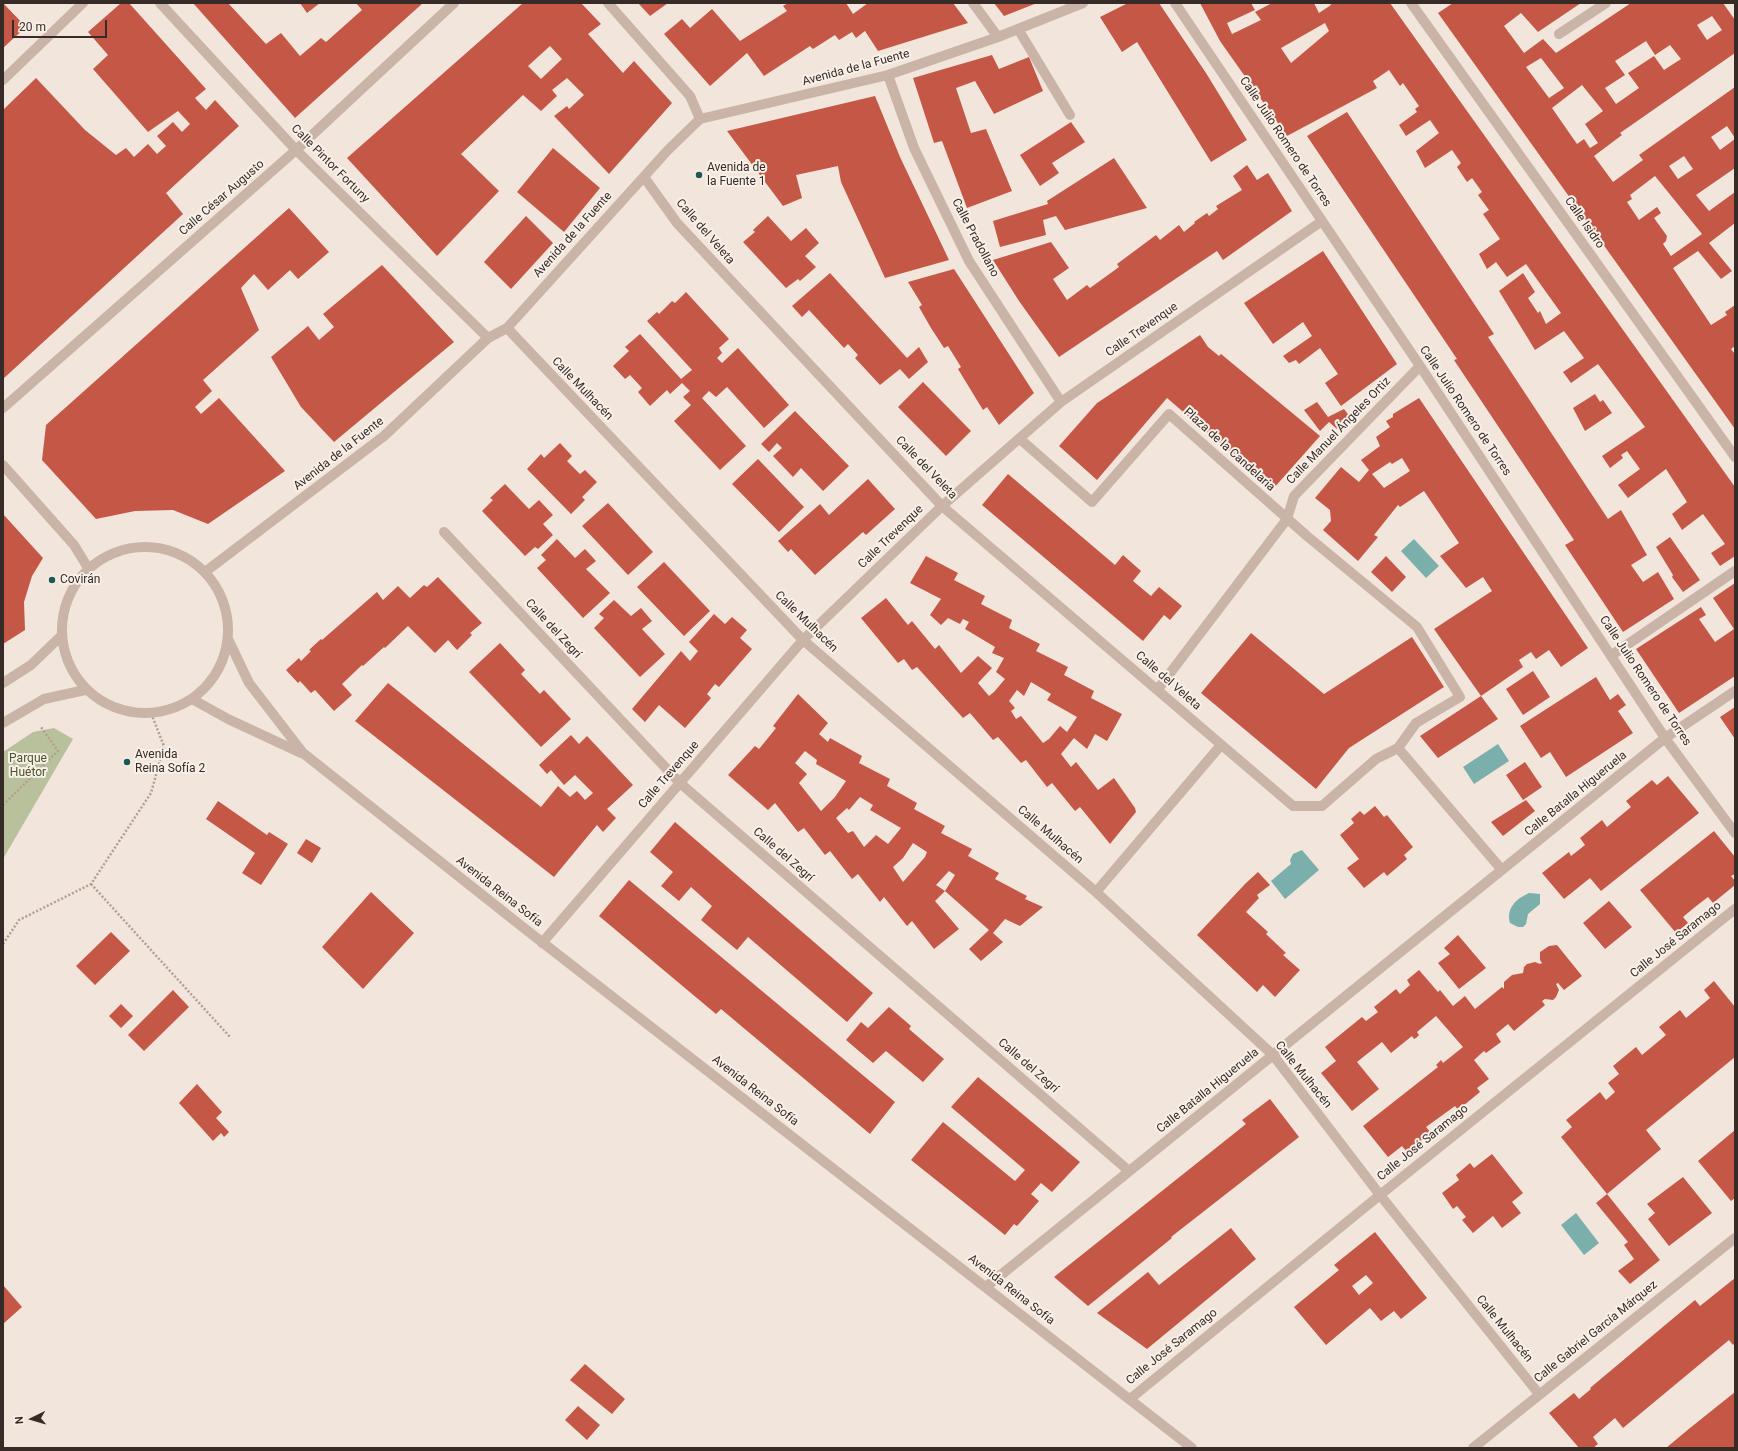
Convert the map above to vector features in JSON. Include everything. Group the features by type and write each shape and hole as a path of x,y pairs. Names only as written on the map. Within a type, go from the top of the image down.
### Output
{"street":[{"path":"3,80 83,3"},
{"name":"Calle Pintor Fortuny","path":"160,3 296,150 488,338"},
{"name":"Calle César Augusto","path":"3,408 296,150 454,3"},
{"path":"608,3 690,96 700,119"},
{"path":"973,3 998,37"},
{"name":"Avenida de la Fuente","path":"205,572 384,436 488,338 507,328 668,150 700,119 888,76 998,37 1083,3"},
{"name":"Calle Julio Romero de Torres","path":"1175,3 1420,366 1612,655 1665,738 1735,833"},
{"name":"Calle Isidro","path":"1411,3 1735,457"},
{"path":"1559,34 1606,3"},
{"path":"1018,29 1070,115"},
{"name":"Calle Pradollano","path":"888,76 914,148 969,261 1060,402"},
{"name":"Calle del Veleta","path":"644,177 677,222 942,506 1158,689 1293,806 1322,806 1376,759 1398,748"},
{"name":"Calle Trevenque","path":"542,943 803,640 942,506 1020,439 1060,402 1322,221"},
{"name":"Calle Mulhacén","path":"507,328 803,640 1096,892 1273,1055 1380,1195 1539,1394"},
{"name":"Calle Manuel Ángeles Ortiz","path":"1287,519 1294,496 1420,366"},
{"name":"Plaza de la Candelaria","path":"1020,439 1092,502 1169,414 1287,519 1417,627 1460,697 1416,723 1398,748"},
{"path":"3,465 74,545 88,568"},
{"path":"1158,689 1287,519"},
{"name":"Calle del Zegrí","path":"444,532 680,783 1129,1171"},
{"path":"148,547 171,551 187,558 205,572 216,588 224,604 228,621 228,639 220,665 212,678 192,699 178,707 151,713 128,712 105,704 85,690 70,668 62,635 62,616 71,592 88,568 104,556 125,549 148,547"},
{"path":"1612,655 1735,571"},
{"path":"3,683 31,665 62,635"},
{"name":"Avenida Reina Sofía","path":"228,639 249,683 303,753 542,943 1192,1448"},
{"path":"3,723 44,699 85,690"},
{"name":"Calle Batalla Higueruela","path":"986,1287 1665,738 1735,691"},
{"name":"Avenida Reina Sofía","path":"192,699 228,719 303,753"},
{"path":"1096,892 1221,745"},
{"path":"1398,748 1502,870"},
{"name":"Calle José Saramago","path":"1130,1399 1735,909"},
{"name":"Calle Gabriel García Márquez","path":"1473,1448 1735,1238"}],"path":[{"path":"3,944 19,920 91,884 151,792 164,746 151,713"},
{"path":"3,805 58,751 40,724"},
{"path":"91,884 230,1037"}],"green space":[{"name":"Parque Huétor","path":"54,728 73,739 3,859 3,752 33,732"}],"water":[{"path":"1414,539 1439,566 1426,578 1401,551"},
{"path":"1498,744 1509,761 1474,784 1463,767"},
{"path":"1302,850 1319,870 1285,899 1271,881 1291,864 1290,860 1293,854"},
{"path":"1529,893 1540,894 1540,904 1528,914 1526,924 1523,927 1518,927 1510,923 1509,913 1516,901"},
{"path":"1576,1213 1599,1243 1584,1255 1561,1225"}],"building":[{"path":"3,3 26,27 3,48"},
{"path":"121,3 129,3 206,89 195,98 206,110 215,100 239,126 166,193 183,214 3,379 3,110 36,78 85,130 116,155 126,148 134,157 148,144 157,154 166,146 157,136 173,122 182,132 190,124 178,111 148,132 93,69 108,55 88,32"},
{"path":"193,3 228,3 266,44 281,33 300,56 321,38 326,42 362,10 356,3 423,3 295,118"},
{"path":"300,3 320,3 307,13"},
{"path":"523,3 581,3 601,24 588,34 623,73 634,61 672,103 609,174 554,116 567,106 569,109 584,95 567,78 552,90 557,96 541,111 523,95 461,154 499,191 437,256 347,158","holes":["550,46 562,59 541,79 528,66"]},
{"path":"638,3 668,3 650,16"},
{"path":"788,3 846,3 853,14 868,3 953,3 968,23 878,51 865,31 856,38 852,32 839,40 835,35 813,49 810,46 764,76 747,53 710,86 664,34 682,19 690,28 712,9 740,41 787,11 783,6"},
{"path":"994,3 1037,3 1004,16"},
{"path":"1128,3 1159,3 1206,73 1247,140 1211,162 1137,42 1122,52 1100,17"},
{"path":"1200,3 1251,3 1255,10 1227,23 1232,34 1261,20 1255,12 1272,3 1314,3 1319,13 1331,5 1330,3 1390,3 1735,487 1735,556 1720,566 1711,553 1725,544 1703,514 1682,530 1672,514 1687,502 1666,469 1628,498 1618,485 1640,469 1627,451 1621,455 1623,458 1610,468 1602,456 1645,427 1598,364 1571,383 1563,372 1584,358 1564,331 1535,350 1499,291 1523,273 1535,292 1528,298 1538,313 1540,311 1546,324 1561,313 1526,264 1507,277 1496,262 1487,269 1479,254 1500,239 1483,214 1489,210 1478,195 1482,192 1472,178 1467,182 1457,167 1461,163 1452,150 1425,168 1416,151 1439,133 1430,120 1406,136 1399,125 1417,112 1415,109 1419,106 1403,83 1400,86 1389,70 1373,81 1377,88 1287,136 1220,41","holes":["1325,23 1329,31 1291,63 1281,48"]},
{"path":"1453,3 1581,3 1538,32 1521,13 1504,26 1524,53 1543,39 1556,53 1631,3 1723,3 1735,20 1735,53 1620,133 1622,135 1594,156 1613,182 1643,160 1639,155 1735,87 1735,138 1727,126 1711,137 1720,150 1735,139 1735,168 1696,195 1709,211 1735,192 1735,223 1709,243 1732,271 1721,279 1698,251 1673,268 1711,325 1727,315 1725,312 1735,305 1735,346 1731,349 1735,354 1735,429 1438,13","holes":["1712,16 1722,30 1707,40 1697,25","1646,41 1655,55 1670,45 1681,59 1664,70 1654,56 1628,73 1639,88 1616,104 1605,88 1625,75 1615,61","1541,58 1564,88 1549,98 1526,67","1582,85 1603,111 1585,124 1598,143 1590,148 1584,139 1577,144 1552,108","1684,156 1693,169 1678,179 1669,166","1655,176 1702,234 1671,256 1663,244 1666,241 1667,236 1654,218 1661,213 1657,207 1639,220 1627,202 1632,199 1630,195"]},
{"path":"992,55 999,69 1029,57 1043,91 994,114 975,81 956,88 971,133 986,129 1012,191 967,208 942,141 934,143 913,78"},
{"path":"875,96 900,157 949,260 885,278 841,182 838,166 796,175 802,198 783,206 727,131"},
{"path":"1347,112 1494,334 1488,337 1608,519 1621,510 1647,555 1631,565 1643,582 1658,572 1674,599 1623,632 1565,545 1574,540 1454,360 1457,359 1307,136"},
{"path":"1071,122 1085,142 1052,163 1059,173 1040,186 1020,155"},
{"path":"553,148 600,188 564,232 517,192"},
{"path":"1114,158 1147,208 1065,230 1056,216 1043,220 1046,235 1000,247 993,221 1048,204 1047,201"},
{"path":"1247,165 1257,180 1268,173 1292,211 1223,260 1217,251 1059,357 1019,301 993,260 1051,242 1069,268 1053,279 1067,300 1087,285 1090,288 1119,267 1117,264 1156,235 1160,240 1179,225 1184,232 1195,223 1194,222 1207,213 1209,216 1218,209 1216,206 1242,190 1233,176"},
{"path":"289,208 329,252 298,279 290,270 268,290 254,274 241,288 259,330 203,380 212,391 195,407 201,414 219,398 285,471 208,524 173,510 135,511 96,519 42,460 46,425"},
{"path":"526,216 553,243 511,289 484,262"},
{"path":"768,216 791,241 806,228 819,243 805,256 816,267 800,281 798,279 786,288 743,242 755,232 753,230"},
{"path":"1323,251 1397,364 1341,406 1325,383 1338,374 1320,348 1299,364 1296,360 1289,363 1283,356 1312,336 1303,322 1273,344 1244,303"},
{"path":"382,265 454,342 334,442 301,407 271,357 308,326 319,340 334,327 323,314"},
{"path":"954,269 1034,393 999,425 987,407 983,410 958,369 961,367 948,346 944,348 931,328 919,307 922,305 908,282"},
{"path":"830,273 907,358 919,347 928,362 909,379 900,369 880,385 855,358 858,355 848,344 844,348 809,310 802,317 792,306"},
{"path":"686,292 729,339 719,348 722,353 717,358 722,363 738,348 789,405 764,428 727,387 716,397 709,391 702,398 746,446 720,470 674,421 691,405 683,397 690,391 682,383 670,394 667,390 650,406 638,392 642,388 630,375 625,379 613,366 629,351 625,347 640,334 681,379 692,370 647,321 657,312 659,314 672,301 675,303"},
{"path":"1200,335 1208,347 1219,356 1221,354 1320,436 1273,489 1167,398 1097,480 1059,446 1097,403"},
{"path":"923,382 971,431 946,456 898,407"},
{"path":"1595,394 1600,402 1603,400 1612,413 1585,431 1573,408"},
{"path":"1419,398 1588,648 1561,667 1549,650 1536,659 1531,652 1519,660 1523,667 1481,696 1434,629 1492,591 1483,577 1466,588 1440,556 1459,543 1424,491 1400,507 1398,505 1374,535 1378,537 1358,561 1323,530 1331,521 1330,510 1315,498 1341,467 1359,482 1369,470 1361,460 1380,446 1376,437 1390,427 1386,421 1393,417 1393,414","holes":["1402,458 1410,471 1384,488 1372,474 1390,462 1392,464"]},
{"path":"1317,402 1328,417 1344,409 1350,417 1337,429 1329,422 1320,431 1304,410"},
{"path":"795,411 849,466 823,491 801,468 793,477 773,456 782,448 777,443 769,452 761,444"},
{"path":"560,443 572,456 567,461 580,474 585,470 597,482 582,497 585,500 571,514 527,469 541,454 544,458"},
{"path":"758,459 804,507 779,532 732,484"},
{"path":"1008,474 1115,565 1123,555 1141,571 1133,581 1151,596 1159,587 1182,606 1170,620 1164,615 1143,641 982,505"},
{"path":"868,479 895,509 866,535 863,532 815,575 791,549 788,552 778,541 820,504 829,515"},
{"path":"505,484 529,509 539,500 553,515 543,524 553,535 538,549 535,547 525,556 482,511 493,500 490,498"},
{"path":"608,503 653,552 628,575 582,526"},
{"path":"3,514 43,558 32,576 24,602 25,630 3,644"},
{"path":"1670,537 1700,580 1683,592 1672,577 1673,575 1656,547"},
{"path":"557,539 575,558 585,549 596,561 586,569 610,593 583,618 537,568 546,560 541,555"},
{"path":"926,556 958,573 954,580 985,596 981,604 1012,620 1009,628 1040,644 1036,651 1068,667 1064,675 1094,691 1091,698 1122,714 1107,741 1095,734 1087,749 1074,738 1061,754 1071,767 1076,762 1098,790 1114,778 1135,808 1136,812 1110,844 1080,807 1075,811 1052,783 1047,787 1026,760 1021,763 998,737 993,740 970,713 963,718 917,667 912,670 904,659 898,663 861,618 886,598 908,625 912,621 935,649 939,645 961,673 978,656 992,668 978,683 989,696 1005,679 996,672 1004,658 992,653 995,647 965,629 969,622 963,619 960,624 948,618 941,625 930,615 941,599 910,583","holes":["1031,682 1051,694 1047,700 1077,717 1067,732 1060,726 1049,739 1043,743 1021,716 1016,719 1011,711 1015,708 1009,701 1017,690 1024,696"]},
{"path":"1386,556 1406,577 1392,592 1371,572"},
{"path":"664,562 710,611 684,636 637,587"},
{"path":"438,577 482,623 470,633 472,635 457,650 448,640 435,653 408,626 385,648 384,647 363,666 362,665 342,684 352,695 334,711 315,690 311,693 300,681 298,683 286,670 299,658 301,661 311,651 309,650 321,639 322,640 377,592 383,600 398,586 410,598 424,585 427,587"},
{"path":"1735,583 1735,676 1679,713 1636,649 1701,607 1706,615 1699,619 1715,642 1734,629 1713,598"},
{"path":"614,600 631,616 641,608 652,621 642,629 665,654 640,677 594,628 604,618 599,614"},
{"path":"714,614 725,624 732,617 747,630 740,638 752,649 719,687 715,684 707,694 711,698 685,728 659,705 645,722 632,709 681,651 690,661 698,651 689,642"},
{"path":"1251,633 1324,694 1412,637 1444,687 1349,748 1316,789 1201,693"},
{"path":"500,643 525,670 521,674 540,694 544,690 571,719 541,747 469,672"},
{"path":"1533,671 1550,697 1523,715 1506,689"},
{"path":"1596,677 1610,700 1618,694 1626,705 1618,711 1633,733 1566,777 1550,752 1541,758 1520,726"},
{"path":"388,683 541,807 558,786 570,797 577,791 585,800 593,793 575,775 564,785 551,770 547,774 539,765 571,735 579,744 587,736 633,785 607,809 616,818 603,832 597,825 554,877 355,721"},
{"path":"798,694 828,723 819,734 828,742 830,738 862,756 859,763 890,779 887,786 917,803 914,809 945,826 941,833 972,849 968,856 999,873 995,879 1027,896 1025,899 1043,907 1020,926 1005,919 993,933 1003,942 981,961 969,949 989,930 945,891 935,901 959,929 934,949 912,921 907,926 884,897 880,902 858,874 852,879 830,851 825,855 804,828 798,832 775,803 768,810 728,775 755,746 759,749 776,728 773,726","holes":["805,751 817,760 816,764 846,781 835,797 821,811 799,783 807,774 795,763","860,797 873,805 870,810 901,828 888,844 876,835 864,847 853,831 848,833 836,818 847,808 849,810","913,843 927,852 925,857 903,882 893,867 903,858","949,871 955,875 945,891 936,885"]},
{"path":"1481,696 1498,719 1438,758 1420,736"},
{"path":"1735,707 1735,739 1720,717"},
{"path":"1525,762 1542,787 1523,800 1506,775"},
{"path":"1668,776 1699,813 1601,891 1590,878 1564,899 1542,873 1569,852 1571,856 1585,845 1580,838 1602,820 1607,827 1631,807 1626,801 1652,780 1657,785"},
{"path":"1526,800 1535,811 1503,836 1491,822"},
{"path":"218,801 267,835 269,832 288,844 261,885 242,873 255,853 206,819"},
{"path":"1375,806 1384,817 1387,815 1413,847 1404,855 1407,859 1387,876 1384,872 1364,888 1347,868 1359,859 1340,835 1354,823 1351,819 1360,811 1364,815"},
{"path":"675,822 873,993 847,1022 748,937 737,950 701,920 712,906 691,887 679,901 661,886 673,872 650,852"},
{"path":"1714,831 1735,857 1735,874 1731,876 1735,881 1735,885 1713,903 1708,897 1695,907 1683,917 1688,923 1676,933 1640,890"},
{"path":"306,839 321,848 312,863 297,853"},
{"path":"1258,872 1270,885 1257,895 1259,898 1246,912 1268,932 1266,934 1286,953 1283,955 1300,970 1275,997 1263,985 1257,992 1197,935"},
{"path":"629,880 895,1102 870,1134 721,1009 716,1014 599,916"},
{"path":"371,892 414,933 363,989 322,947"},
{"path":"1609,901 1632,927 1605,949 1583,923"},
{"path":"111,932 130,951 95,985 76,966"},
{"path":"1458,935 1486,968 1459,989 1438,963 1450,954 1444,948"},
{"path":"1557,945 1582,976 1564,990 1558,983 1556,984 1559,990 1553,1000 1545,999 1542,1001 1545,1005 1514,1031 1508,1024 1496,1034 1501,1042 1486,1053 1484,1051 1474,1060 1489,1079 1477,1088 1480,1092 1458,1110 1455,1106 1426,1127 1431,1133 1407,1152 1402,1146 1388,1157 1363,1126 1438,1067 1436,1065 1441,1060 1443,1063 1463,1047 1436,1016 1417,1032 1419,1035 1416,1038 1414,1039 1412,1036 1391,1053 1382,1042 1357,1062 1379,1089 1352,1111 1321,1073 1336,1061 1325,1047 1362,1017 1366,1021 1378,1012 1374,1007 1396,989 1400,994 1410,985 1407,980 1419,970 1438,992 1440,990 1453,1006 1465,996 1475,1009 1502,987 1504,989 1504,982 1512,975 1523,973 1524,967 1527,964 1535,962 1540,964 1542,963 1540,960 1540,952 1549,946"},
{"path":"1714,981 1735,1007 1735,1057 1646,1130 1661,1149 1607,1194 1561,1137 1572,1127 1566,1120 1600,1092 1606,1100 1615,1092 1608,1083 1619,1074 1613,1066 1636,1047 1642,1055 1666,1035 1659,1027 1680,1010 1686,1018 1710,998 1704,990"},
{"path":"173,990 189,1007 144,1051 128,1035"},
{"path":"121,1004 133,1016 121,1028 109,1016"},
{"path":"889,1007 911,1026 909,1029 944,1059 923,1082 886,1051 873,1063 846,1040 861,1022 868,1028"},
{"path":"978,1077 1080,1162 1052,1192 1041,1183 1031,1194 1039,1201 1017,1226 1014,1224 1005,1235 911,1160 943,1122 1015,1181 1025,1170 951,1107"},
{"path":"197,1084 222,1112 216,1118 229,1132 224,1137 221,1133 213,1141 179,1103"},
{"path":"1270,1099 1299,1137 1171,1237 1172,1238 1088,1306 1054,1277 1246,1124 1242,1120"},
{"path":"1735,1130 1735,1198 1731,1201 1698,1161"},
{"path":"1492,1154 1523,1193 1512,1202 1521,1213 1502,1228 1493,1216 1473,1233 1462,1220 1466,1217 1457,1206 1453,1209 1442,1193 1459,1180 1456,1175 1470,1163 1474,1168"},
{"path":"1683,1177 1712,1213 1669,1246 1648,1219 1655,1213 1647,1204"},
{"path":"1607,1194 1660,1260 1630,1284 1618,1271 1634,1259 1624,1245 1628,1242 1596,1203"},
{"path":"1231,1228 1256,1259 1147,1349 1097,1313 1148,1272 1159,1285"},
{"path":"1375,1232 1427,1298 1401,1319 1394,1311 1381,1321 1370,1308 1326,1345 1294,1307 1339,1270 1334,1265","holes":["1366,1275 1373,1283 1359,1295 1352,1286"]},
{"path":"1735,1278 1735,1343 1733,1345 1729,1340 1623,1428 1615,1418 1593,1437 1598,1444 1593,1448 1579,1448 1549,1413 1574,1393 1579,1399 1591,1389 1590,1388 1695,1300 1700,1306"},
{"path":"3,1285 22,1307 3,1324"},
{"path":"585,1364 625,1399 612,1414 570,1380"},
{"path":"1735,1392 1735,1448 1666,1448 1690,1428"},
{"path":"578,1406 600,1425 587,1440 565,1420"}],"place":[{"name":"Avenida de la Fuente 1","path":"699,175"},
{"name":"Covirán","path":"52,580"},
{"name":"Avenida Reina Sofía 2","path":"127,762"}]}
